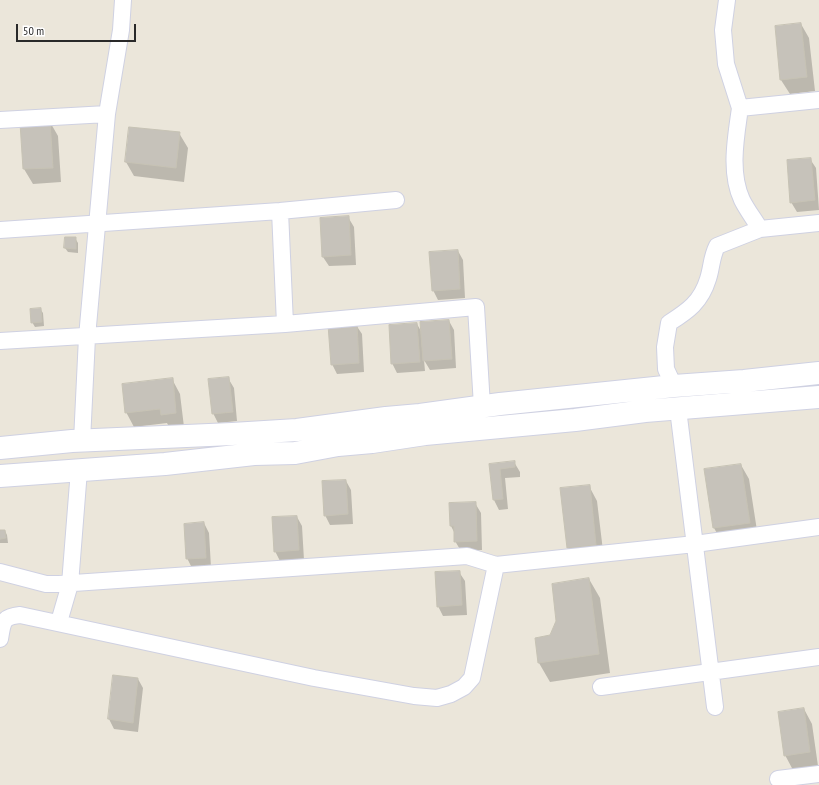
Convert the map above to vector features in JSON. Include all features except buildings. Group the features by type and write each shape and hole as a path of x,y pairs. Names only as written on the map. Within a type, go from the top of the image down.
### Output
{"street":[{"path":"59,622 70,584 82,441 87,337 107,114 121,30 123,0"},
{"path":"727,0 723,30 726,64 740,108 734,145 736,179 742,199 760,229"},
{"path":"740,108 819,100"},
{"path":"0,120 107,114"},
{"path":"0,230 280,211 396,200"},
{"path":"280,211 285,324"},
{"path":"674,386 666,369 664,347 669,323 688,310 700,299 708,280 712,256 717,246 760,229 819,223"},
{"path":"0,341 285,324 476,307 482,406"},
{"path":"0,448 82,441 297,430 482,406 819,373"},
{"path":"0,476 165,464 254,454 295,453 425,434 575,420 645,411 819,397"},
{"path":"678,409 715,707"},
{"path":"0,572 46,584 70,584 467,556 496,565 695,544 819,527"},
{"path":"0,639 4,622 9,616 20,614 314,678 414,696 437,698 464,688 472,678 496,565"},
{"path":"601,686 819,657"},
{"path":"778,779 819,774"}]}
